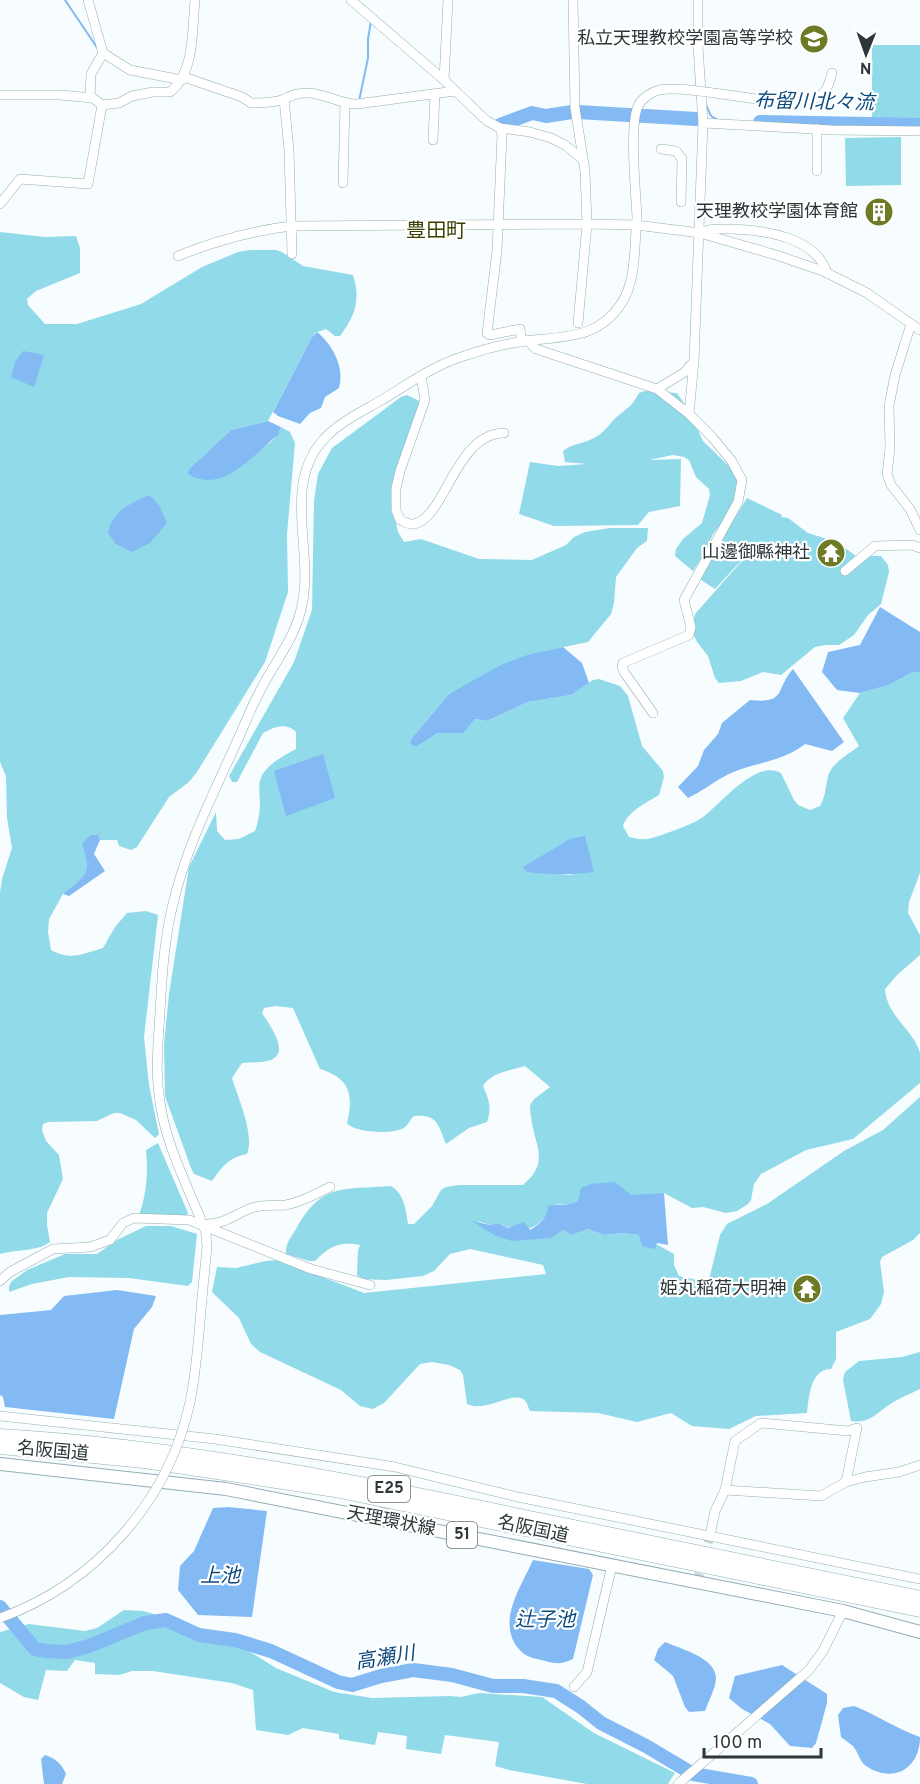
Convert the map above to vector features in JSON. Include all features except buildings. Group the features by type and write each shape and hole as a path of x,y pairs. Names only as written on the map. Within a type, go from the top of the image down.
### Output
{"highway":[{"name":"名阪国道","path":"0,1436 147,1450 280,1469 407,1492 920,1598"},
{"name":"名阪国道","path":"0,1447 144,1461 392,1501 920,1610"},
{"name":"E25","path":"687,1562 746,1578 887,1608 920,1618"},
{"name":"E25","path":"774,1568 920,1589"}],"main road":[{"name":"天理環状線","path":"0,1464 226,1489 382,1515 612,1565 843,1611 920,1632"}],"street":[{"path":"88,0 103,53 130,70 183,78 242,96 251,103 284,99 294,93 309,93 326,96 345,104 357,104 455,91"},
{"path":"0,95 60,95 90,98 102,105 119,103 142,94 170,92 183,78 188,60 195,0"},
{"path":"351,0 444,80 487,121 500,128 530,132 551,138 565,145 582,159"},
{"path":"444,80 448,0"},
{"path":"573,0 574,108 585,171 587,224 578,323"},
{"path":"689,414 694,360 703,123 698,46 698,0"},
{"path":"90,98 91,74 103,53"},
{"path":"0,1618 37,1603 88,1569 116,1543 149,1500 176,1448 190,1402 207,1247 202,1224 164,1123 160,1102 157,1072 164,956 174,897 195,838 246,720 297,625 306,579 301,497 302,483 309,460 330,433 421,376 459,357 525,341 571,337 593,330 609,318 621,304 632,273 636,221 634,131 638,104 648,94 659,90 677,90 756,99 807,101 817,98 826,90 832,73"},
{"path":"433,140 435,94"},
{"path":"284,99 289,150 292,254"},
{"path":"343,183 345,104"},
{"path":"0,204 20,178 88,184 102,105"},
{"path":"703,123 920,131"},
{"path":"500,128 502,135 497,251 487,333 490,335 520,329 525,341 536,349 657,389 689,414 731,460 742,480 738,502 684,600 691,627 689,635 623,663 624,672 653,713"},
{"path":"817,129 817,171"},
{"path":"661,149 676,151 682,159 681,202"},
{"path":"682,159 702,160"},
{"path":"178,256 211,243 256,231 291,226 587,224 636,221 700,233 776,255 827,273 867,293 920,330"},
{"path":"700,233 708,229 752,230 778,234 803,246 824,262 827,273"},
{"path":"911,324 890,399 887,474 891,485 910,509 920,530"},
{"path":"657,389 685,372 694,360"},
{"path":"421,376 425,400 409,442 396,488 396,510 400,520 408,524 416,524 422,520 431,511 470,451 481,440 492,434 504,433"},
{"path":"845,571 875,546 912,545 920,548"},
{"path":"202,1224 217,1224 230,1220 253,1207 287,1204 310,1197 330,1187"},
{"path":"0,1281 10,1272 53,1248 90,1247 110,1240 123,1223 134,1218 189,1220 311,1269 370,1285"},
{"path":"0,1416 215,1439 395,1467 518,1497 920,1579"},
{"path":"710,1536 715,1511 725,1490 735,1441 760,1423 848,1431 857,1428 846,1482"},
{"path":"725,1490 821,1496 846,1482 920,1466"},
{"path":"393,1477 395,1467"},
{"path":"574,1687 587,1672 612,1565"},
{"path":"679,1783 809,1670 823,1651 843,1611"}],"shaded area":[{"path":"872,45 920,45 920,121 872,121"},
{"path":"901,137 901,185 846,186 845,138"},
{"path":"0,232 45,237 76,236 80,248 80,273 36,291 27,299 28,305 45,324 77,324 141,304 202,267 238,252 250,250 276,250 303,266 353,275 356,300 353,315 340,336 335,336 326,329 315,333 312,337 268,421 231,430 189,469 255,452 276,437 281,427 290,432 295,443 287,534 288,592 265,662 197,772 189,782 169,797 137,847 131,850 119,846 117,840 100,840 99,835 86,875 63,894 49,919 48,932 51,950 71,956 103,948 115,927 127,913 146,911 158,915 144,1037 149,1085 159,1134 155,1138 136,1120 120,1113 114,1113 97,1121 43,1124 42,1130 46,1141 59,1155 63,1179 47,1213 50,1242 33,1249 0,1254 0,893 12,848 7,818 6,776 0,762"},
{"path":"645,391 677,393 690,412 703,441 740,477 741,489 728,515 713,534 706,551 693,571 675,556 676,549 683,539 702,523 710,495 709,489 696,477 689,460 684,457 673,455 649,460 681,459 680,506 649,512 638,525 554,526 519,514 530,462 558,466 587,464 565,462 563,451 600,434 630,406 639,393"},
{"path":"407,395 419,401 420,407 394,514 398,532 404,542 421,539 479,559 532,560 566,545 574,537 585,532 610,528 648,528 647,541 637,548 616,577 611,614 588,642 530,654 449,694 411,739 410,744 416,747 438,733 464,733 475,719 487,721 528,702 571,695 593,680 599,679 620,686 628,696 642,746 663,771 664,777 659,795 633,812 623,826 629,837 647,839 674,831 700,819 738,786 760,772 771,770 781,773 798,805 810,810 820,806 830,772 840,760 859,746 843,718 860,693 889,685 913,672 920,672 920,873 909,902 908,913 920,935 920,955 885,989 890,1008 912,1037 920,1053 920,1083 853,1139 806,1150 761,1174 754,1184 751,1200 737,1211 726,1213 703,1207 692,1208 664,1193 578,1201 571,1205 556,1204 544,1219 525,1230 517,1230 498,1223 490,1225 477,1221 494,1235 563,1230 572,1235 588,1229 604,1235 623,1233 640,1235 674,1254 674,1265 679,1276 697,1280 709,1279 720,1235 727,1224 767,1204 844,1151 883,1130 920,1097 920,1233 913,1240 882,1257 880,1262 884,1292 881,1304 870,1319 836,1332 836,1359 831,1369 824,1370 815,1379 810,1392 807,1413 756,1416 729,1429 692,1426 671,1413 637,1422 598,1413 530,1411 524,1400 517,1398 474,1406 467,1404 463,1375 460,1370 432,1362 420,1364 384,1403 373,1409 360,1406 341,1390 260,1352 251,1344 239,1318 212,1292 217,1267 236,1268 278,1260 364,1293 546,1274 543,1265 470,1249 450,1254 434,1271 423,1276 386,1280 361,1279 357,1275 360,1245 335,1246 315,1261 286,1254 289,1241 306,1214 315,1203 335,1191 391,1186 402,1197 408,1224 414,1224 432,1206 441,1190 446,1187 523,1185 532,1176 539,1161 530,1105 550,1087 525,1066 502,1073 486,1082 483,1086 489,1104 487,1122 469,1128 446,1144 436,1122 422,1116 414,1116 400,1130 366,1131 347,1123 350,1104 347,1089 338,1077 320,1069 293,1008 275,1006 264,1008 262,1013 273,1030 279,1044 279,1051 277,1056 271,1060 242,1063 232,1078 245,1116 249,1146 247,1154 231,1160 212,1181 194,1174 165,1096 164,1044 169,994 189,867 216,812 217,831 225,840 239,839 255,831 259,816 261,777 278,760 296,749 296,732 284,726 271,729 263,733 237,782 232,782 229,776 294,662 312,610 314,501 318,474 332,448 401,397","holes":["545,856 573,875 526,872 524,867"]},
{"path":"747,498 782,515 781,517 788,518 808,533 837,542 856,556 881,556 888,565 889,572 881,604 868,615 854,635 839,645 815,647 781,675 763,672 741,681 719,683 715,678 708,656 692,631 695,614 763,537 715,589 698,578"},
{"path":"158,1143 188,1213 186,1218 139,1215 146,1183 146,1150"},
{"path":"146,1226 171,1226 197,1234 192,1282 188,1286 129,1278 69,1277 32,1284 9,1292 12,1281 27,1270 65,1254 97,1254 117,1240"},
{"path":"920,1352 920,1389 897,1400 867,1420 851,1421 843,1380 845,1372 859,1361 902,1357"},
{"path":"124,1610 143,1611 164,1617 195,1634 236,1643 276,1668 334,1692 372,1698 461,1697 479,1693 542,1697 594,1733 675,1773 668,1784 587,1784 495,1766 499,1742 445,1735 441,1754 406,1749 407,1736 378,1732 375,1745 339,1739 339,1734 303,1728 288,1735 256,1730 253,1690 232,1683 153,1671 132,1671 119,1675 95,1674 95,1663 75,1660 67,1671 46,1670 38,1700 24,1697 0,1683 0,1632 29,1624 85,1631 97,1628"}],"water":[{"path":"317,332 328,343 336,357 340,373 339,388 325,397 321,408 310,413 300,424 273,412 312,337"},
{"path":"23,351 44,355 34,387 11,377 15,362"},
{"path":"268,421 281,427 278,435 236,470 213,480 201,479 188,474 189,469 231,430"},
{"path":"149,495 159,505 167,523 150,543 132,552 116,544 108,533 110,526 113,519 123,509"},
{"path":"880,607 920,632 920,672 913,672 889,685 860,693 837,690 822,672 828,652 860,645"},
{"path":"563,647 582,663 589,683 571,695 528,702 487,721 475,719 464,733 438,733 416,747 410,744 411,739 449,694 501,665 530,654"},
{"path":"793,669 844,742 832,751 805,744 786,755 734,772 688,798 678,787 698,766 704,750 718,734 722,723 750,700 770,700 779,694"},
{"path":"323,754 335,798 286,816 274,771"},
{"path":"91,835 99,835 100,840 94,854 105,871 69,896 63,894 86,873 87,862 82,843"},
{"path":"585,836 594,872 544,874 526,872 523,867 570,839"},
{"path":"615,1182 631,1195 664,1193 668,1245 657,1243 655,1249 642,1246 639,1235 623,1233 604,1235 588,1229 572,1235 563,1230 551,1238 512,1241 494,1235 472,1221 490,1225 498,1223 508,1228 524,1222 530,1230 543,1220 548,1206 571,1204 578,1201 581,1188 591,1184"},
{"path":"117,1290 156,1296 152,1307 134,1329 114,1419 5,1407 3,1397 0,1395 0,1315 51,1310 64,1296"},
{"name":"上池","path":"228,1507 267,1511 252,1617 198,1615 178,1590 180,1566 194,1551 213,1508"},
{"name":"辻子池","path":"533,1560 589,1569 593,1575 573,1659 563,1663 527,1656 517,1647 511,1634 511,1612 514,1601"},
{"path":"665,1642 697,1655 711,1665 716,1679 705,1711 689,1712 673,1676 654,1660 658,1649"},
{"path":"782,1665 827,1694 827,1703 816,1743 812,1748 790,1746 770,1724 742,1709 729,1698 735,1676"},
{"path":"854,1706 920,1737 919,1748 910,1765 895,1773 886,1774 864,1764 853,1746 841,1737 838,1715 843,1708"},
{"path":"45,1755 58,1762 64,1770 66,1774 62,1784 44,1784 41,1759"}],"waterway":[{"path":"65,0 98,49"},
{"path":"359,101 368,58 371,21"},
{"path":"706,105 711,116 718,120"},
{"name":"布留川北々流","path":"500,125 532,113 546,116 572,112"},
{"name":"布留川北々流","path":"578,112 696,119"},
{"name":"布留川北々流","path":"760,122 920,125"},
{"name":"高瀬川","path":"0,1607 35,1649 46,1651 67,1652 89,1646 145,1623 166,1620 199,1635 235,1640 271,1651 338,1682 352,1685 381,1676 413,1670 452,1675 493,1686 523,1686 556,1691 601,1723 693,1774 751,1784"}],"tunnel":[{"path":"383,1511 392,1477"},
{"path":"697,1582 710,1536"}],"place":[{"name":"私立天理教校学園高等学校","path":"814,39"},
{"name":"天理教校学園体育館","path":"879,212"},
{"name":"山邊御縣神社","path":"831,553"},
{"name":"姫丸稲荷大明神","path":"807,1289"}],"district":[{"name":"豊田町","path":"436,232"}]}
